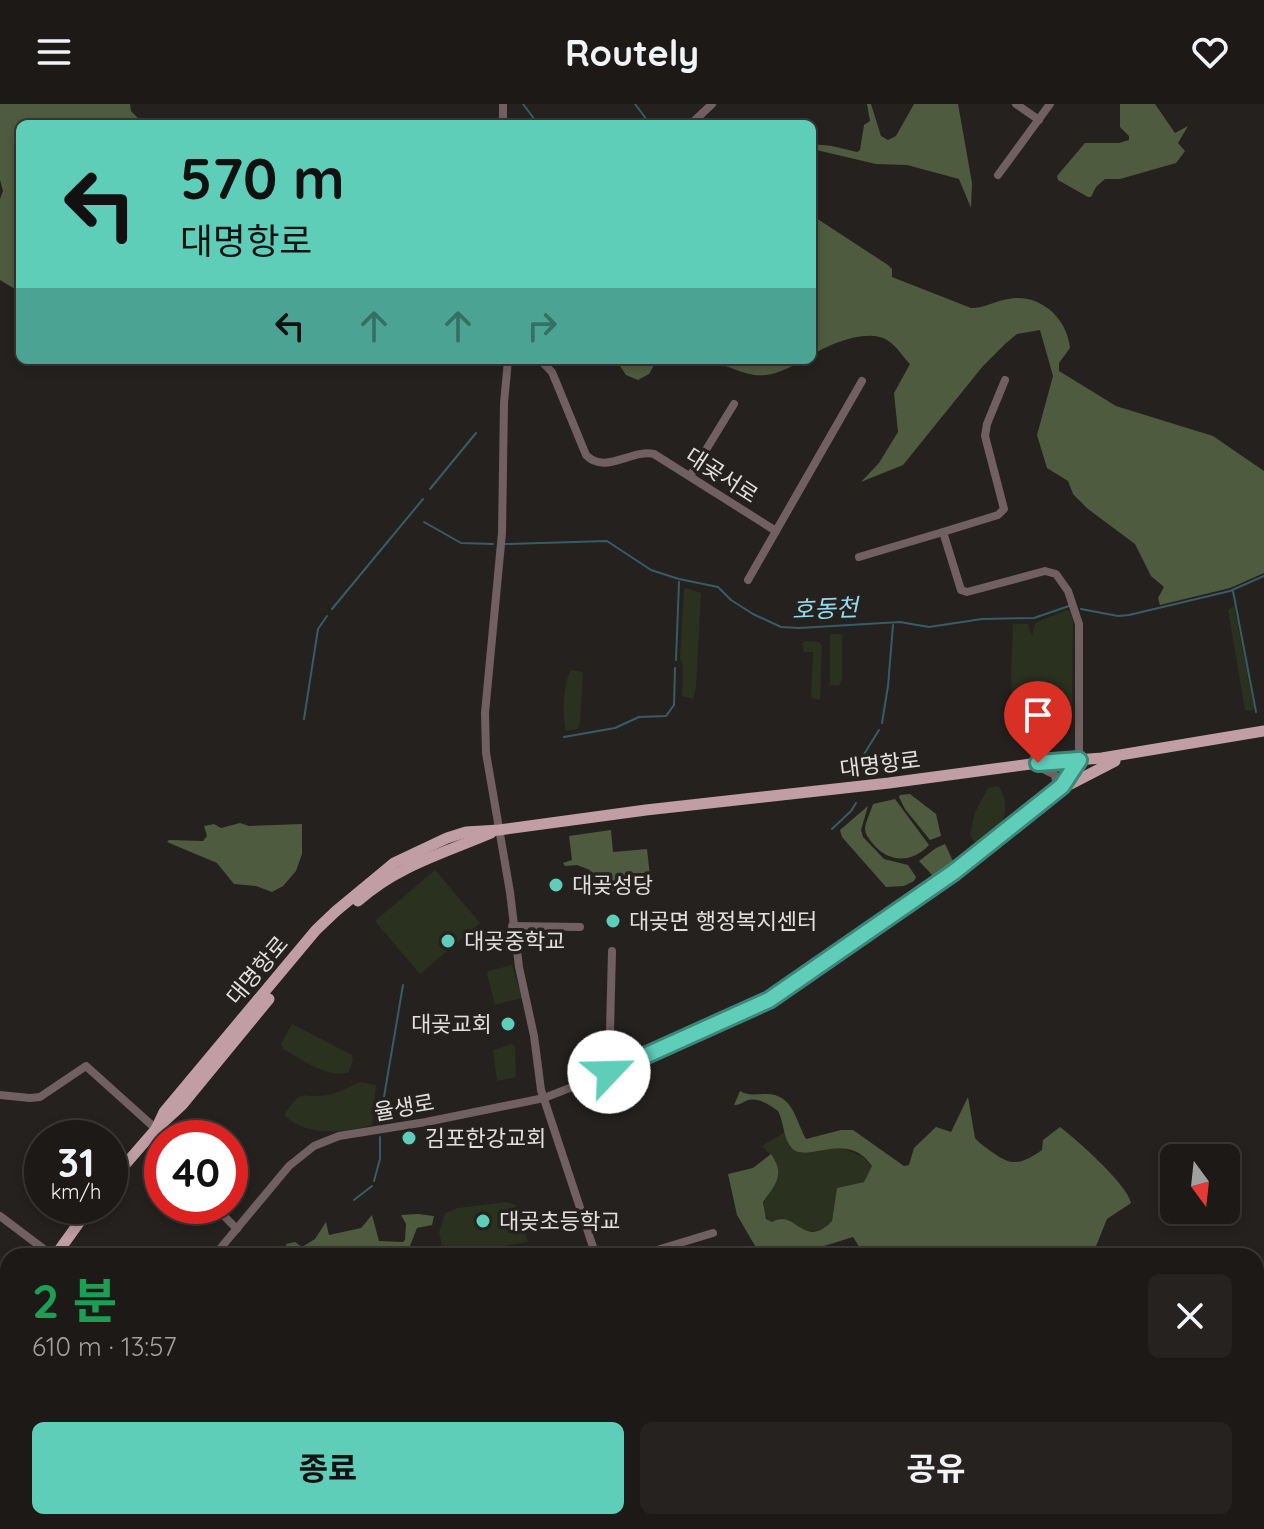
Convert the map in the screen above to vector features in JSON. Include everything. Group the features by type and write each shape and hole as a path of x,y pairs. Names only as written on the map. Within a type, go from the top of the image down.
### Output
{"main road":[{"name":"대명항로","path":"160,1120 316,930 355,893 394,863 426,846 466,832 1128,755 1264,731"},
{"path":"1055,792 1128,755"},
{"name":"대명항로","path":"128,1161 144,1143"},
{"path":"60,1248 78,1224"}],"street":[{"path":"695,120 712,104"},
{"path":"1016,104 1039,120"},
{"path":"998,175 1050,104"},
{"path":"508,364 502,533 484,730 510,892 512,926 544,1098 593,1248"},
{"name":"대곶서로","path":"544,364 552,372 586,455 592,460 606,463 649,452 776,531"},
{"path":"859,557 998,515 1004,509 985,436 1005,380"},
{"path":"748,580 862,381"},
{"path":"690,476 734,404"},
{"path":"943,532 961,590 967,592 1045,571 1056,574 1068,591 1079,624 1079,760"},
{"name":"율생로","path":"221,1248 301,1154 327,1140 544,1098 769,1000 954,872 1055,792 1071,777 1079,760"},
{"path":"1033,764 1055,775 1055,792"},
{"path":"512,926 580,927"},
{"path":"609,1072 612,951"},
{"path":"0,1095 40,1097 86,1066 146,1120"},
{"path":"0,1216 43,1248"},
{"path":"232,1224 237,1229"},
{"path":"663,1248 713,1233"}],"green space":[{"path":"0,104 130,104 131,111 140,120 16,120 16,290 0,280 0,199 3,191 0,180"},
{"path":"867,104 871,104 881,136 888,140 896,136 914,104 958,104 972,183 971,208 959,179 907,165 876,164 816,150 816,144 857,152 860,150 864,125 870,121"},
{"path":"1120,104 1155,104 1175,133 1188,126 1178,143 1185,151 1176,163 1120,179 1105,179 1088,197 1058,180 1057,176 1085,143 1129,140 1120,127"},
{"path":"816,218 888,265 892,269 892,277 971,308 1020,298 1041,304 1058,318 1068,337 1070,348 1059,363 1059,371 1116,406 1213,436 1264,471 1264,573 1230,588 1160,605 1158,598 1164,587 1151,576 1135,544 1088,509 1073,494 1068,481 1047,468 1037,435 1053,376 1040,330 1017,334 1005,344 983,366 903,465 861,482 879,463 898,432 894,393 910,364 890,342 879,337 859,337 816,353"},
{"path":"619,364 655,364 649,374 638,380 626,375"},
{"path":"720,364 796,364 765,375 746,373"},
{"path":"686,588 701,593 693,699 682,696 683,667 680,657"},
{"path":"1234,606 1254,708 1252,711 1245,710 1228,610"},
{"path":"1070,611 1073,621 1072,722 1065,725 1036,725 1030,718 1027,725 1013,725 1013,624 1028,624 1032,636 1035,623"},
{"path":"830,634 842,636 842,679 839,686 830,685"},
{"path":"819,642 822,646 820,700 811,698 813,652 804,652 802,643"},
{"path":"571,670 583,672 580,723 577,729 566,731 564,699"},
{"path":"998,786 1005,803 1003,821 992,835 975,843 970,835 975,812 988,788"},
{"path":"910,794 936,814 941,836 930,840 905,809 899,797"},
{"path":"895,799 929,845 908,858 894,858 880,851 865,831 873,804"},
{"path":"868,806 861,830 863,837 884,859 908,865 916,877 914,881 904,886 886,887 842,837 840,830"},
{"path":"240,823 249,826 302,824 302,854 296,871 283,886 272,892 256,886 234,884 217,863 167,842 203,841 207,836 204,826 214,824 221,828"},
{"path":"611,830 613,852 647,849 651,885 647,893 577,889 578,883 589,877 590,870 577,865 565,866 563,863 572,860 569,836"},
{"path":"945,844 952,865 934,877 919,861"},
{"path":"435,870 480,923 420,974 375,921"},
{"path":"512,965 522,998 495,1005 488,971"},
{"path":"292,1024 352,1055 349,1072 324,1071 283,1049 281,1044"},
{"path":"512,1044 515,1047 516,1077 497,1081 493,1050"},
{"path":"360,1082 376,1085 372,1125 349,1130 314,1130 284,1115 300,1096 332,1094"},
{"path":"740,1091 775,1095 788,1103 806,1139 853,1130 904,1166 909,1165 914,1148 936,1127 951,1132 968,1097 975,1138 995,1154 1008,1161 1024,1160 1042,1150 1043,1140 1060,1127 1111,1174 1131,1203 1107,1219 1095,1248 860,1248 853,1237 810,1248 756,1248 737,1215 728,1174 753,1168 771,1154 778,1174 775,1185 763,1202 766,1219 772,1222 787,1220 814,1232 832,1221 837,1188 864,1182 872,1166 862,1155 850,1150 839,1148 797,1152 788,1143 778,1111 755,1100 734,1105"},
{"path":"785,1132 788,1143 799,1153 839,1146 863,1157 872,1166 864,1182 837,1188 832,1221 819,1230 801,1229 782,1218 769,1222 766,1215 764,1200 776,1161 762,1146"},
{"path":"506,1202 516,1205 528,1242 492,1248 442,1248 439,1232 445,1213 458,1208"},
{"path":"372,1215 379,1241 403,1242 406,1224 401,1215 434,1216 432,1225 417,1228 409,1248 287,1248 286,1244 295,1242 302,1247 315,1239 326,1222 329,1235 361,1228"}],"waterway":[{"path":"523,104 535,120"},
{"path":"635,104 647,120"},
{"path":"430,489 476,433"},
{"path":"332,609 423,499"},
{"name":"호동천","path":"424,522 461,543 493,544"},
{"name":"호동천","path":"505,544 607,541 651,570 718,587 753,614 781,627 900,622 929,627 982,619 1034,618 1069,606"},
{"name":"호동천","path":"1081,609 1129,615 1230,591 1264,576"},
{"path":"676,660 679,582"},
{"path":"1233,591 1256,712"},
{"path":"304,719 318,629 327,616"},
{"path":"882,723 893,625"},
{"path":"564,737 615,728 639,717 666,716 674,705 675,668"},
{"path":"859,770 861,759 879,730"},
{"path":"832,829 856,803"},
{"path":"384,1097 403,985"},
{"path":"380,1122 383,1104"},
{"path":"374,1181 380,1159 380,1137"},
{"path":"354,1200 372,1186"}],"place":[{"name":"대곶성당","path":"556,885"},
{"name":"대곶면 행정복지센터","path":"613,921"},
{"name":"대곶중학교","path":"448,941"},
{"name":"대곶교회","path":"508,1024"},
{"name":"김포한강교회","path":"409,1138"},
{"name":"대곶초등학교","path":"483,1221"}],"route":[{"path":"609,1072 769,1000 954,872 1062,786 1071,777 1079,760 1038,763"}]}
